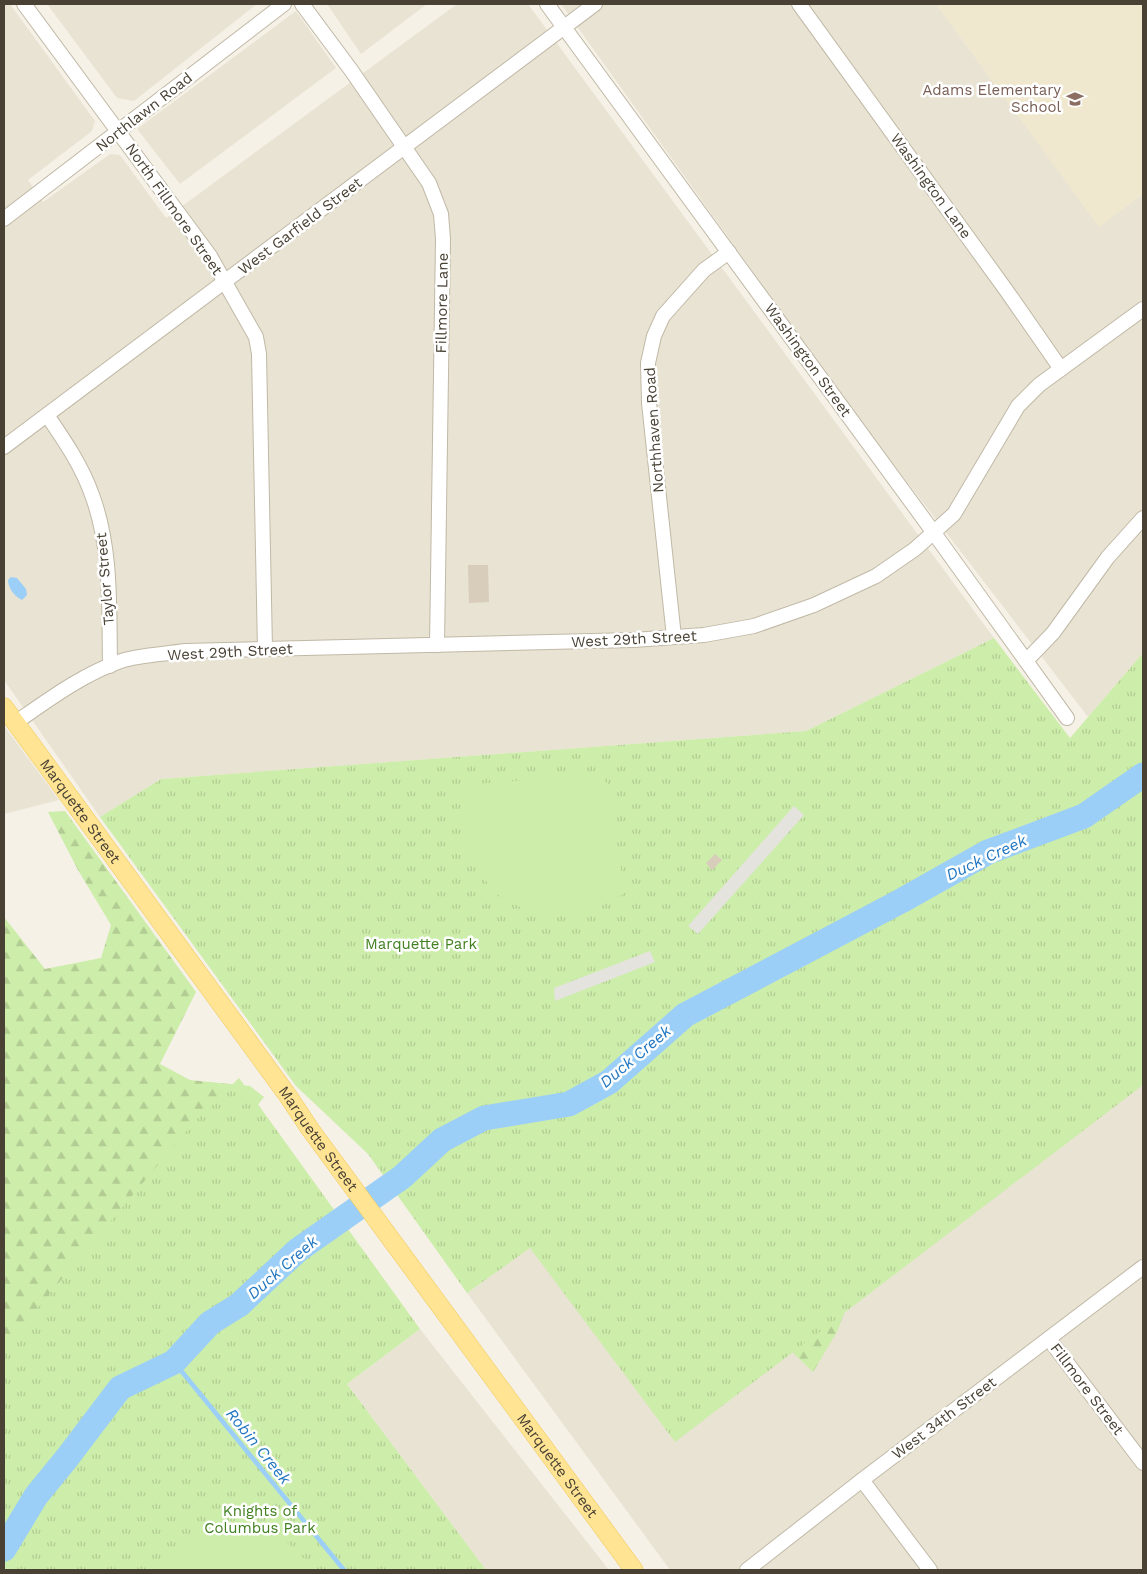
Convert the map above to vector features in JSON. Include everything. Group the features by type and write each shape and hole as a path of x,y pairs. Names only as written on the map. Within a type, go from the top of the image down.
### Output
{"main road":[{"name":"Marquette Street","path":"4,707 288,1096 310,1129 634,1570"}],"street":[{"name":"North Fillmore Street","path":"24,4 210,256 256,336 259,354 265,649"},
{"name":"Northlawn Road","path":"4,219 284,4"},
{"name":"Fillmore Lane","path":"302,4 429,183 441,214 443,239 437,645"},
{"name":"Washington Street","path":"548,4 1067,718"},
{"name":"West Garfield Street","path":"4,447 594,4"},
{"name":"Washington Lane","path":"799,4 1061,369"},
{"name":"Northhaven Road","path":"674,637 649,403 648,362 654,336 663,316 704,270 729,252"},
{"name":"West 29th Street","path":"15,723 93,673 122,660 186,651 633,640 704,636 754,626 814,605 876,576 915,549 934,533 954,514 1018,406 1039,385 1143,309"},
{"name":"Taylor Street","path":"47,415 67,444 92,494 103,534 108,587 110,666"},
{"path":"1026,660 1053,634 1108,557 1143,518"},
{"name":"West 34th Street","path":"747,1570 862,1480 1143,1267"},
{"name":"Fillmore Street","path":"1049,1339 1143,1463"},
{"path":"862,1480 930,1570"}],"shaded area":[{"path":"4,4 10,4 95,121 92,131 28,180 43,202 110,154 120,155 166,218 457,4 528,4 994,638 806,731 161,779 100,817 4,680"},
{"path":"47,4 257,4 134,101 117,98"},
{"path":"327,4 427,4 361,54"},
{"path":"561,4 936,4 1099,226 1143,194 1143,653 1088,717 854,413"},
{"name":"Adams Elementary School","path":"936,4 1143,4 1143,194 1099,227"},
{"path":"296,11 336,68 180,184 137,129"},
{"path":"4,726 59,800 4,814"},
{"path":"794,806 804,815 698,934 688,926"},
{"path":"650,951 655,962 555,1001 554,988"},
{"path":"1143,1085 1143,1570 670,1570 467,1293 530,1247"},
{"path":"420,1329 609,1570 486,1570 347,1384"}],"green space":[{"name":"Marquette Park","path":"994,638 1070,738 1143,653 1143,1085 675,1442 530,1248 467,1293 368,1154 296,1086 100,817 161,779 806,731"},
{"path":"597,774 607,783 625,893 590,912 536,916 493,892 468,852 462,810 465,785"},
{"path":"65,811 196,992 160,1064 190,1080 250,1086 264,1097 4,1428 4,917 45,969 101,958 111,925 78,870 48,812"},
{"name":"Knights of Columbus Park","path":"239,1078 420,1329 347,1384 486,1570 4,1570 4,1348 194,1122"},
{"path":"849,1301 837,1332 813,1372 786,1346"},
{"path":"239,1526 263,1526 289,1544 316,1570 147,1570 189,1543"}],"water":[{"path":"11,577 17,578 26,589 27,595 22,600 12,592 8,583"}],"building":[{"path":"468,565 488,565 489,602 469,603"},
{"path":"715,854 722,860 712,870 706,863"}],"waterway":[{"name":"Duck Creek","path":"4,1549 36,1496 120,1388 174,1362 210,1323 239,1305 298,1250 402,1177 442,1140 484,1118 569,1104 609,1082 685,1015 901,901 988,852 1084,816 1143,775"},
{"name":"Robin Creek","path":"174,1362 344,1570"}],"place":[{"name":"Adams Elementary School","path":"1075,99"}]}
